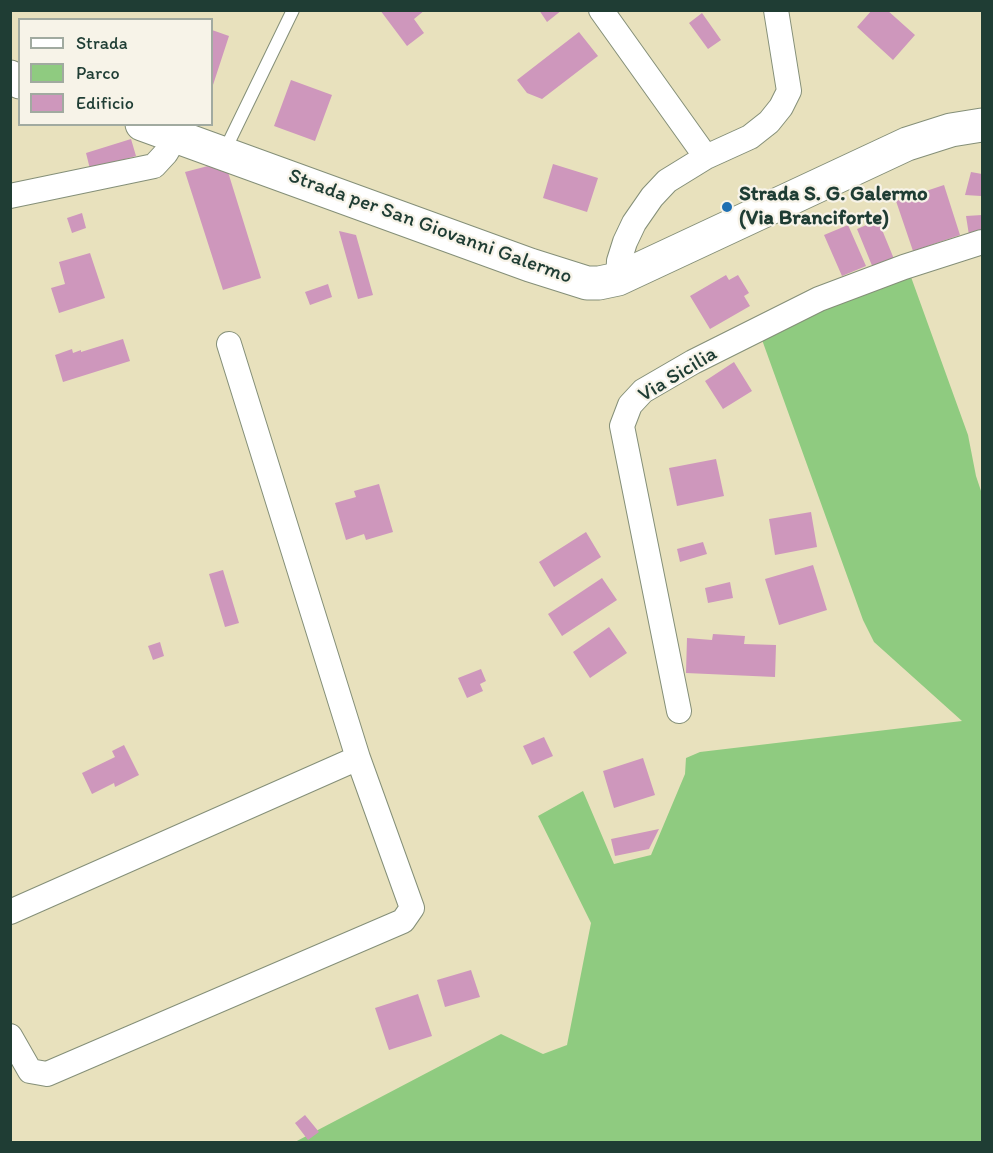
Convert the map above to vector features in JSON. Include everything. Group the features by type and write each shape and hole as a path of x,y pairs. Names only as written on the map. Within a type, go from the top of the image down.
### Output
{"main road":[{"name":"Strada per San Giovanni Galermo","path":"148,126 530,265 587,282 600,283 618,279 907,144 951,130 982,125"}],"street":[{"path":"601,10 706,157"},
{"path":"618,279 619,261 625,242 634,223 652,196 667,181 706,157 750,137 769,122 781,107 789,91 776,10"},
{"path":"10,196 154,166 166,153 176,136"},
{"name":"Via Sicilia","path":"679,711 622,426 630,405 643,391 693,362 819,299 904,267 982,242"},
{"path":"10,1036 30,1071 47,1074 403,921 412,908 358,758 229,344"},
{"path":"10,912 358,758"}],"lane":[{"path":"224,153 293,10"}],"green space":[{"path":"911,277 968,435 982,494 982,1142 295,1142 501,1034 543,1054 567,1045 591,923 538,816 583,791 614,864 651,855 685,774 686,758 700,752 962,721 874,642 863,620 761,337 816,310"}],"building":[{"path":"380,10 425,10 414,19 424,33 407,46"},
{"path":"539,10 562,10 547,22"},
{"path":"872,10 887,10 915,35 893,60 857,27"},
{"path":"702,13 721,40 708,49 689,23"},
{"path":"213,30 229,36 213,85"},
{"path":"579,32 598,56 542,99 527,93 517,80"},
{"path":"291,80 332,95 315,141 274,126"},
{"path":"131,139 136,156 90,169 86,153"},
{"path":"553,164 598,178 587,212 543,198"},
{"path":"208,166 228,172 261,278 223,290 185,172"},
{"path":"971,172 982,174 981,196 965,195"},
{"path":"944,185 960,235 913,251 896,201"},
{"path":"82,213 86,228 72,233 67,218"},
{"path":"982,215 982,231 969,235 966,216"},
{"path":"878,220 894,259 873,268 857,229"},
{"path":"848,225 866,266 842,276 824,235"},
{"path":"339,231 356,235 373,295 358,299"},
{"path":"90,253 105,298 59,313 51,288 65,284 59,262"},
{"path":"726,275 729,280 738,275 749,293 744,296 750,306 710,329 690,296"},
{"path":"328,284 332,297 310,305 305,292"},
{"path":"123,339 130,361 63,382 55,355 72,349 73,353 81,350 81,352"},
{"path":"734,362 752,391 723,409 705,381"},
{"path":"716,459 724,496 677,506 669,468"},
{"path":"379,484 393,532 366,540 364,534 346,540 335,503 356,497 354,491"},
{"path":"811,512 817,547 775,555 769,519"},
{"path":"586,532 601,557 554,587 539,562"},
{"path":"703,542 707,554 680,562 677,549"},
{"path":"813,565 827,610 779,625 765,579"},
{"path":"223,570 239,623 225,627 209,574"},
{"path":"602,578 617,600 562,636 548,614"},
{"path":"730,582 733,598 708,603 705,588"},
{"path":"609,627 627,653 590,678 573,652"},
{"path":"713,634 745,636 744,644 776,645 775,677 686,673 687,638 712,640"},
{"path":"160,642 164,656 153,660 148,646"},
{"path":"481,669 486,681 480,684 483,691 467,698 458,678"},
{"path":"544,737 553,756 532,765 523,746"},
{"path":"124,745 139,775 115,787 114,783 92,794 82,773 115,757 112,751"},
{"path":"643,758 655,795 614,808 603,771"},
{"path":"659,829 649,849 615,856 611,839"},
{"path":"471,970 480,997 445,1007 437,980"},
{"path":"418,994 432,1036 389,1050 375,1008"},
{"path":"305,1115 319,1132 308,1140 295,1123"}],"place":[{"name":"Strada S. G. Galermo (Via Branciforte)","path":"727,207"}]}
